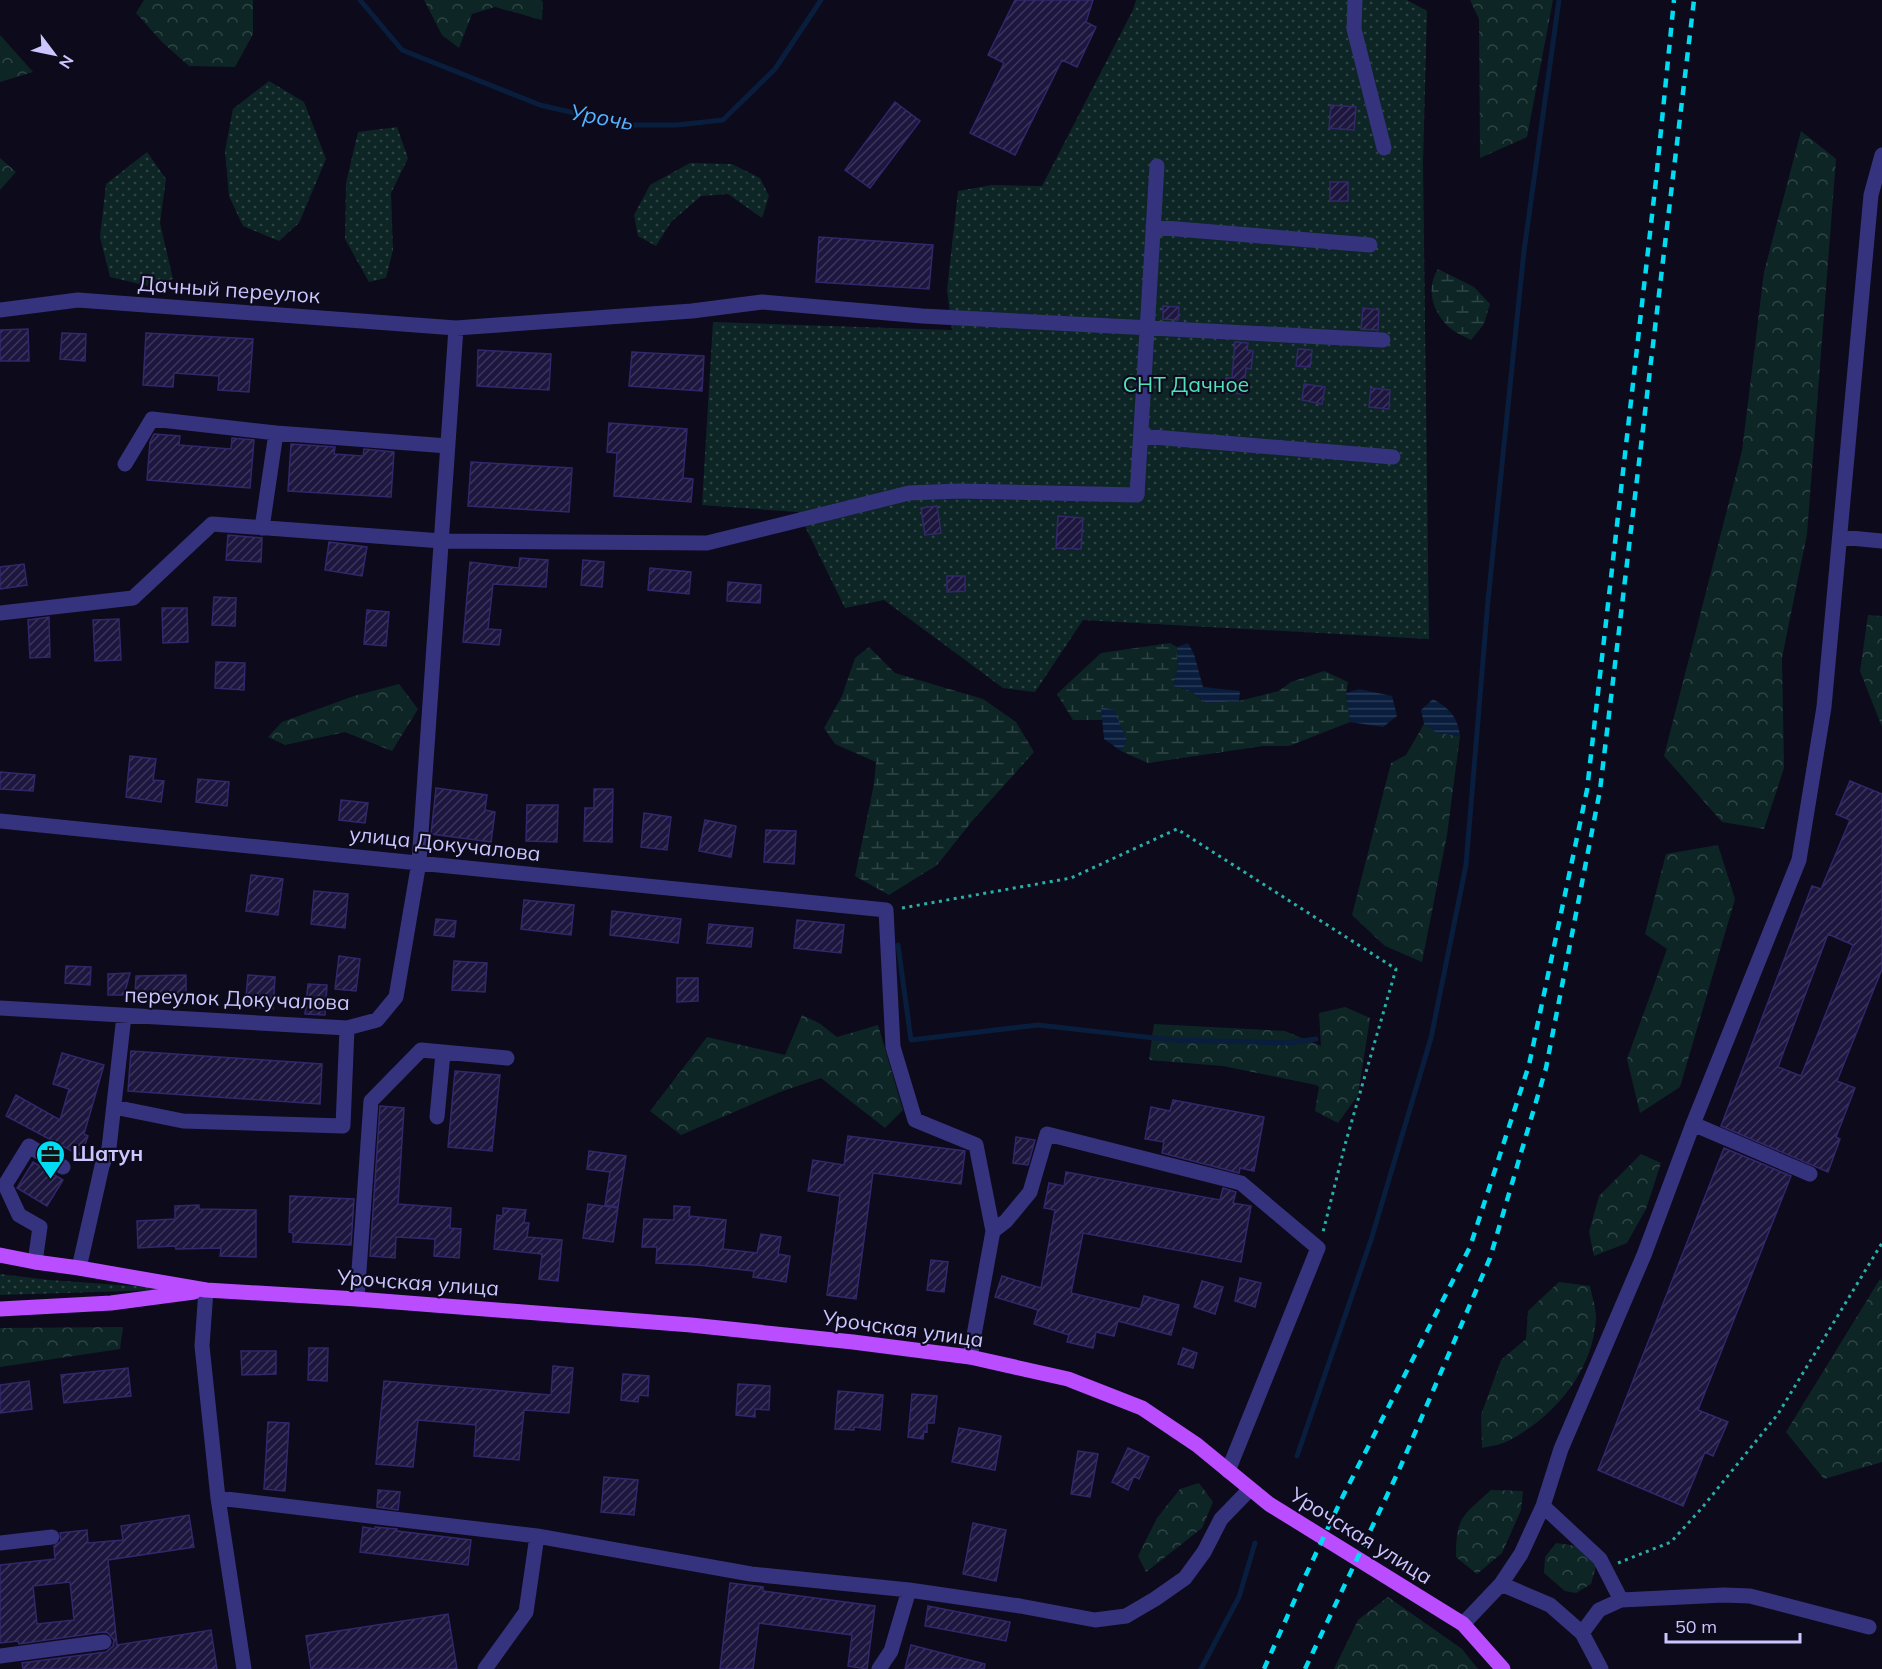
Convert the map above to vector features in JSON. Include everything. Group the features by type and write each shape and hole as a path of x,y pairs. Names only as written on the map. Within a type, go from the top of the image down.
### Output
{"main road":[{"name":"Урочская улица","path":"0,1255 206,1290 357,1299 691,1325 853,1342 970,1357 1068,1380 1142,1408 1197,1444 1269,1504 1463,1624 1503,1669"},
{"name":"Урочская улица","path":"0,1309 111,1303 206,1290"}],"street":[{"path":"1355,0 1354,29 1384,148"},
{"path":"1463,1624 1501,1584 1521,1554 1543,1506 1561,1449 1644,1255 1693,1124 1799,860 1824,707 1871,195 1882,155"},
{"path":"0,613 132,598 212,524 442,541 707,543 909,493 959,491 1137,495 1156,166"},
{"path":"1153,227 1370,245"},
{"name":"Дачный переулок","path":"0,310 78,300 456,328 693,311 762,302 922,316 1383,340"},
{"name":"переулок Докучалова","path":"0,1008 348,1028 377,1020 396,996 419,862 456,328"},
{"path":"125,464 152,419 276,433 448,446"},
{"path":"262,528 276,433"},
{"path":"1141,436 1393,457"},
{"path":"1840,537 1882,541"},
{"name":"улица Докучалова","path":"0,821 886,910"},
{"path":"886,910 893,1047 915,1120 976,1145 993,1231 970,1357"},
{"path":"79,1268 102,1166 109,1148 124,1016"},
{"path":"114,1107 183,1121 343,1126 348,1028"},
{"path":"357,1299 371,1101 421,1050 507,1058"},
{"path":"437,1118 443,1053"},
{"path":"1693,1124 1810,1174"},
{"path":"993,1231 1006,1221 1030,1192 1047,1134 1241,1183 1318,1248 1228,1471"},
{"path":"35,1262 40,1227 20,1215 5,1185 28,1146 63,1167"},
{"path":"206,1290 202,1346 218,1498 244,1669"},
{"path":"218,1498 537,1536 751,1574 909,1590 1020,1606 1095,1620 1126,1616 1185,1578 1204,1552 1221,1519 1250,1489"},
{"path":"1543,1506 1600,1559 1621,1600"},
{"path":"485,1669 526,1612 537,1536"},
{"path":"0,1543 52,1537"},
{"path":"1501,1584 1550,1605 1581,1633 1601,1669"},
{"path":"879,1669 891,1651 909,1590"},
{"path":"1581,1633 1599,1610 1621,1600 1724,1595 1750,1596 1869,1627"},
{"path":"0,1656 104,1642"}],"path":[{"path":"886,910 1071,878 1177,829 1396,969 1346,1141 1318,1248"},
{"path":"1605,1568 1671,1542 1701,1509 1778,1414 1882,1243"}],"green space":[{"path":"144,0 253,0 253,34 235,67 189,66 162,42 136,13"},
{"path":"424,0 541,0 543,2 542,20 495,7 472,14 459,48 442,35"},
{"name":"СНТ Дачное","path":"1136,0 1407,0 1427,11 1423,163 1429,639 1083,620 1035,692 1003,688 884,600 845,608 798,512 702,505 713,322 952,330 947,290 958,191 992,185 1042,186 1133,10"},
{"path":"1470,0 1553,0 1527,137 1480,158 1479,19"},
{"path":"0,35 33,72 0,82"},
{"path":"269,81 304,102 326,159 299,223 279,241 243,226 229,196 225,151 233,109"},
{"path":"397,127 408,158 391,193 393,250 386,278 369,282 345,239 346,183 358,132"},
{"path":"1801,131 1836,159 1807,534 1782,658 1784,768 1764,829 1722,822 1664,756 1742,451 1764,272"},
{"path":"147,152 166,179 160,223 173,279 148,286 110,277 100,237 106,184"},
{"path":"0,158 16,172 0,190"},
{"path":"690,163 732,164 760,178 769,196 762,218 728,194 701,196 671,222 656,246 638,236 634,215 650,185"},
{"path":"1438,269 1474,287 1490,304 1484,324 1471,340 1450,328 1435,308 1432,285"},
{"path":"1868,615 1882,616 1882,727 1860,671"},
{"path":"1170,643 1177,647 1178,668 1173,686 1191,691 1206,703 1239,701 1279,691 1291,682 1324,671 1348,682 1346,693 1350,722 1289,746 1263,746 1148,763 1121,751 1126,741 1101,707 1103,720 1073,720 1057,694 1101,653"},
{"path":"869,647 895,673 983,699 1016,722 1034,752 973,820 937,865 889,895 855,876 874,784 876,762 835,744 824,728 842,696 855,658"},
{"path":"399,684 418,709 392,751 345,732 285,745 268,737 282,722 354,696"},
{"path":"1424,724 1438,733 1460,736 1447,835 1422,962 1385,946 1352,915 1391,763 1406,755"},
{"path":"1718,845 1735,899 1680,1087 1640,1113 1627,1059 1667,949 1645,934 1666,854"},
{"path":"1345,1007 1370,1018 1358,1095 1338,1123 1315,1111 1319,1087 1316,1085 1223,1066 1149,1060 1154,1024 1285,1031 1321,1046 1319,1013"},
{"path":"802,1015 819,1023 837,1037 878,1025 903,1110 885,1128 821,1078 780,1092 681,1135 650,1111 707,1037 785,1055"},
{"path":"1641,1154 1661,1163 1646,1209 1627,1243 1594,1256 1589,1232 1599,1196"},
{"path":"0,1274 148,1287 160,1290 0,1295"},
{"path":"1880,1279 1882,1281 1882,1462 1824,1479 1786,1432"},
{"path":"1559,1282 1590,1286 1596,1318 1587,1357 1568,1391 1541,1419 1508,1441 1482,1448 1481,1415 1501,1360 1526,1339 1528,1311"},
{"path":"123,1327 120,1349 0,1367 0,1328"},
{"path":"1199,1483 1213,1502 1202,1528 1146,1572 1138,1556 1157,1518 1180,1489"},
{"path":"1491,1490 1523,1491 1521,1510 1502,1553 1477,1574 1456,1557 1456,1543 1463,1518"},
{"path":"1556,1543 1583,1547 1597,1562 1591,1584 1576,1593 1565,1591 1544,1573 1545,1557"},
{"path":"1388,1597 1462,1649 1478,1669 1334,1669 1358,1620"}],"water":[{"path":"1188,643 1194,654 1203,687 1240,691 1239,701 1206,703 1191,691 1173,686 1178,668 1177,647"},
{"path":"1359,689 1392,696 1397,716 1383,727 1350,722 1346,693"},
{"path":"1433,699 1452,714 1460,736 1437,733 1424,724 1421,710"},
{"path":"1101,707 1114,710 1127,741 1121,751 1104,739"}],"building":[{"path":"1015,0 1093,0 1086,22 1096,27 1077,67 1062,60 1015,155 970,133 1004,63 988,55"},
{"path":"895,102 920,121 870,188 845,170"},
{"path":"1331,105 1356,107 1354,130 1329,128"},
{"path":"1330,182 1348,182 1348,201 1330,201"},
{"path":"819,237 933,245 929,289 816,282"},
{"path":"1163,306 1179,307 1178,320 1163,319"},
{"path":"1363,308 1379,310 1378,330 1361,329"},
{"path":"28,329 29,361 0,361 0,330"},
{"path":"62,333 86,334 85,361 60,359"},
{"path":"146,333 253,339 249,392 218,390 219,376 174,373 173,387 143,385"},
{"path":"1235,342 1248,343 1247,350 1253,351 1251,369 1246,368 1244,394 1225,393 1226,378 1232,378"},
{"path":"1298,349 1312,350 1310,367 1296,366"},
{"path":"478,350 551,354 549,390 477,386"},
{"path":"632,352 704,356 702,391 629,386"},
{"path":"1304,384 1325,387 1322,404 1302,400"},
{"path":"1371,388 1390,390 1389,409 1369,407"},
{"path":"609,423 687,429 683,478 693,479 691,502 614,496 617,453 607,452"},
{"path":"154,434 180,436 179,445 231,449 232,438 254,440 250,488 147,480 150,442"},
{"path":"291,444 335,447 334,454 363,456 364,449 394,452 391,497 288,491"},
{"path":"471,462 572,468 569,512 468,506"},
{"path":"937,506 941,533 925,535 921,508"},
{"path":"1058,516 1083,518 1081,549 1056,548"},
{"path":"228,535 262,538 261,562 226,560"},
{"path":"329,542 367,547 362,576 325,570"},
{"path":"520,558 548,560 546,587 493,584 488,629 501,630 499,645 463,642 470,562 519,568"},
{"path":"583,560 604,562 602,587 581,585"},
{"path":"24,564 27,585 0,589 0,567"},
{"path":"650,568 691,572 689,594 648,590"},
{"path":"947,576 965,576 965,591 947,592"},
{"path":"728,582 761,585 760,603 727,601"},
{"path":"214,597 236,598 235,626 212,625"},
{"path":"162,608 187,608 188,642 163,643"},
{"path":"367,610 389,612 386,646 364,644"},
{"path":"49,617 50,657 30,658 28,620"},
{"path":"119,619 121,660 95,661 93,620"},
{"path":"216,662 245,663 244,690 215,688"},
{"path":"130,756 156,759 153,780 164,781 161,802 126,797"},
{"path":"0,772 35,775 33,791 0,789"},
{"path":"198,779 229,782 227,806 196,802"},
{"path":"1850,781 1882,794 1882,969 1837,1081 1855,1088 1836,1137 1840,1139 1828,1172 1721,1126 1812,886 1821,889 1850,820 1836,814","holes":["1828,934 1853,945 1801,1076 1778,1067"]},
{"path":"436,788 487,795 485,810 495,812 491,842 431,834"},
{"path":"594,789 613,789 612,842 584,841 585,808 594,808"},
{"path":"341,800 368,803 365,823 339,820"},
{"path":"527,805 558,805 557,842 526,841"},
{"path":"644,813 671,817 667,850 641,847"},
{"path":"705,820 736,826 731,857 699,851"},
{"path":"766,830 796,831 794,864 764,862"},
{"path":"251,875 283,879 278,915 246,911"},
{"path":"314,891 348,894 345,928 311,924"},
{"path":"524,900 574,905 571,935 521,929"},
{"path":"612,911 681,919 678,943 610,935"},
{"path":"436,919 456,921 454,937 434,935"},
{"path":"797,920 844,925 841,953 794,948"},
{"path":"709,924 753,928 751,947 707,943"},
{"path":"339,956 360,959 356,991 335,989"},
{"path":"454,961 487,963 485,992 452,990"},
{"path":"66,966 91,967 90,985 65,983"},
{"path":"130,973 124,995 108,995 108,974"},
{"path":"186,975 186,999 157,1000 157,994 135,995 136,976"},
{"path":"248,975 275,977 273,1009 245,1006"},
{"path":"677,978 698,978 698,1001 677,1002"},
{"path":"308,984 327,985 325,1015 305,1014"},
{"path":"131,1051 322,1064 320,1104 128,1091"},
{"path":"62,1053 104,1065 84,1134 88,1136 81,1156 6,1116 16,1095 60,1120 69,1089 53,1084"},
{"path":"455,1071 500,1075 492,1151 448,1147"},
{"path":"1173,1100 1264,1117 1254,1171 1240,1168 1239,1173 1162,1153 1164,1142 1145,1139 1151,1107 1170,1111"},
{"path":"380,1106 404,1108 398,1204 451,1208 450,1228 461,1229 459,1258 434,1256 435,1239 396,1237 395,1258 370,1256"},
{"path":"848,1136 965,1151 961,1184 873,1173 856,1299 827,1295 840,1196 808,1191 813,1160 844,1165"},
{"path":"1016,1137 1035,1140 1028,1165 1013,1163"},
{"path":"1724,1148 1791,1176 1698,1410 1728,1422 1713,1456 1705,1452 1683,1506 1598,1470"},
{"path":"589,1151 626,1156 618,1207 605,1205 610,1172 587,1169"},
{"path":"33,1162 63,1180 47,1206 17,1188"},
{"path":"1066,1172 1220,1200 1223,1188 1236,1192 1233,1203 1251,1206 1241,1262 1083,1233 1071,1293 1140,1309 1144,1296 1179,1305 1171,1335 1118,1321 1114,1336 1096,1332 1093,1348 1067,1342 1069,1335 1034,1324 1038,1310 995,1297 1002,1276 1041,1288 1055,1210 1044,1208 1049,1183 1064,1186"},
{"path":"290,1196 354,1199 351,1245 293,1242 293,1233 289,1232"},
{"path":"588,1204 618,1208 613,1242 583,1238"},
{"path":"199,1205 199,1209 256,1210 256,1257 220,1256 221,1248 176,1249 175,1246 138,1248 137,1221 175,1219 175,1206"},
{"path":"674,1206 690,1207 689,1216 726,1220 723,1249 757,1253 761,1234 781,1237 778,1254 790,1256 786,1282 753,1277 754,1271 656,1263 657,1247 642,1247 644,1219 674,1220"},
{"path":"503,1208 526,1210 524,1223 529,1223 527,1237 562,1240 558,1281 539,1279 542,1254 494,1249 497,1215 503,1216"},
{"path":"931,1260 948,1262 944,1292 927,1290"},
{"path":"1240,1278 1261,1283 1255,1307 1235,1301"},
{"path":"1202,1281 1223,1287 1215,1314 1194,1307"},
{"path":"309,1348 328,1348 327,1381 308,1380"},
{"path":"1183,1348 1197,1353 1193,1368 1178,1364"},
{"path":"241,1351 276,1351 276,1374 242,1375"},
{"path":"553,1366 573,1368 569,1413 524,1410 519,1460 474,1456 476,1425 418,1420 413,1467 376,1464 384,1381 551,1395"},
{"path":"128,1368 131,1396 64,1403 61,1375"},
{"path":"623,1374 649,1376 648,1396 639,1395 638,1402 621,1400"},
{"path":"29,1381 32,1409 0,1413 0,1385"},
{"path":"738,1384 770,1386 769,1410 755,1409 755,1417 736,1415"},
{"path":"838,1391 883,1395 880,1430 854,1427 854,1430 835,1429"},
{"path":"912,1394 937,1396 934,1423 927,1423 927,1432 924,1431 923,1439 908,1437"},
{"path":"268,1422 289,1423 285,1491 264,1489"},
{"path":"959,1428 1001,1436 995,1470 952,1462"},
{"path":"1128,1448 1149,1457 1139,1479 1134,1476 1128,1490 1112,1482"},
{"path":"1078,1451 1098,1454 1090,1497 1071,1494"},
{"path":"604,1477 638,1480 634,1515 601,1512"},
{"path":"378,1490 400,1492 398,1510 377,1507"},
{"path":"189,1515 194,1547 108,1560 117,1645 211,1630 217,1669 23,1669 22,1663 106,1652 113,1646 114,1640 108,1633 103,1632 19,1644 18,1641 0,1643 0,1565 55,1559 54,1546 61,1541 60,1533 87,1530 88,1543 123,1540 121,1526","holes":["70,1582 74,1620 37,1624 33,1586"]},
{"path":"973,1523 1006,1530 996,1581 963,1574"},
{"path":"363,1527 397,1529 397,1531 471,1540 468,1565 360,1552"},
{"path":"730,1583 763,1587 763,1591 875,1606 867,1669 848,1666 852,1635 759,1623 753,1669 720,1669"},
{"path":"928,1606 1010,1622 1006,1641 925,1626"},
{"path":"448,1614 457,1669 311,1669 306,1636"},
{"path":"911,1645 985,1664 984,1669 905,1669"}],"waterway":[{"name":"Урочь","path":"360,0 402,50 540,105 626,125 677,125 723,120 775,69 821,0"},
{"path":"1297,1456 1371,1240 1431,1038 1466,865 1488,600 1524,251 1559,0"},
{"path":"898,945 911,1040 1038,1025 1172,1040 1287,1043 1316,1039"},
{"path":"1201,1669 1239,1597 1255,1543"}],"railway":[{"path":"1264,1669 1343,1496 1470,1247 1529,1065 1587,790 1656,180 1674,0"},
{"path":"1305,1669 1399,1470 1490,1258 1546,1068 1600,790 1694,0"}],"place":[{"name":"Шатун","path":"51,1180"}]}
